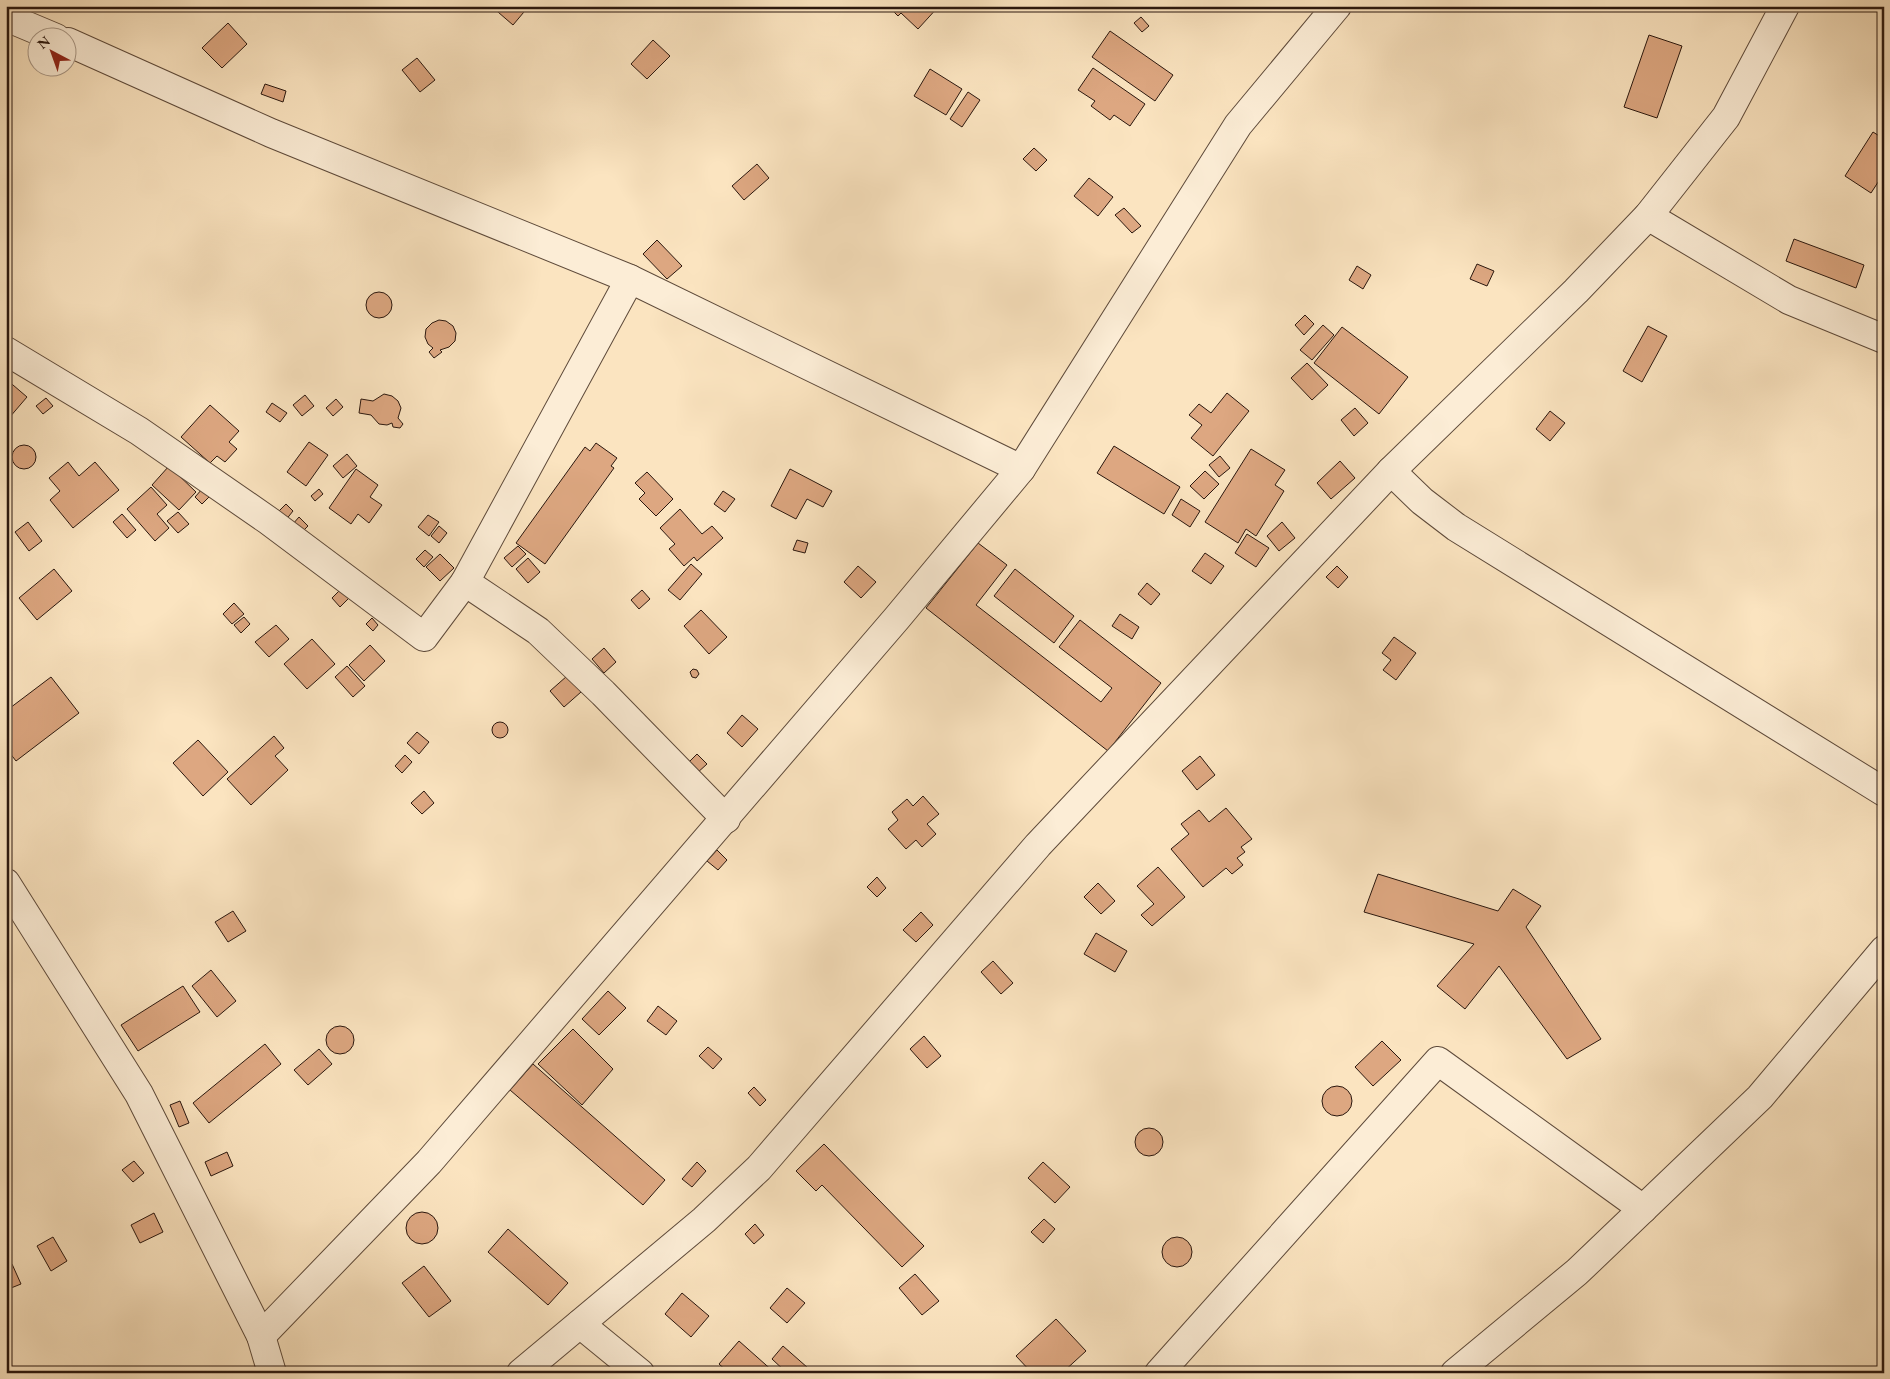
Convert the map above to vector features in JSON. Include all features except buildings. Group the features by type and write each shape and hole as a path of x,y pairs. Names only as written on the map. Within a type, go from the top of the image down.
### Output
{"street":[{"path":"261,1336 429,1162 726,818 1021,469 1238,125 1337,6"},
{"path":"521,1373 704,1220 760,1168 1038,845 1391,471 1576,291 1648,216 1726,117 1785,6"},
{"path":"6,17 32,28"},
{"path":"78,46 271,133 630,279 1021,469"},
{"path":"1648,216 1789,300 1884,339"},
{"path":"6,351 139,431 269,522 424,636 465,582 630,279"},
{"path":"1391,471 1422,501 1456,528 1882,787"},
{"path":"465,582 538,632 603,692 726,818"},
{"path":"6,883 138,1094 261,1336 272,1373"},
{"path":"1455,1373 1577,1272 1760,1098 1884,950"},
{"path":"1159,1373 1438,1061 1643,1209"},
{"path":"580,1324 640,1373"}]}
